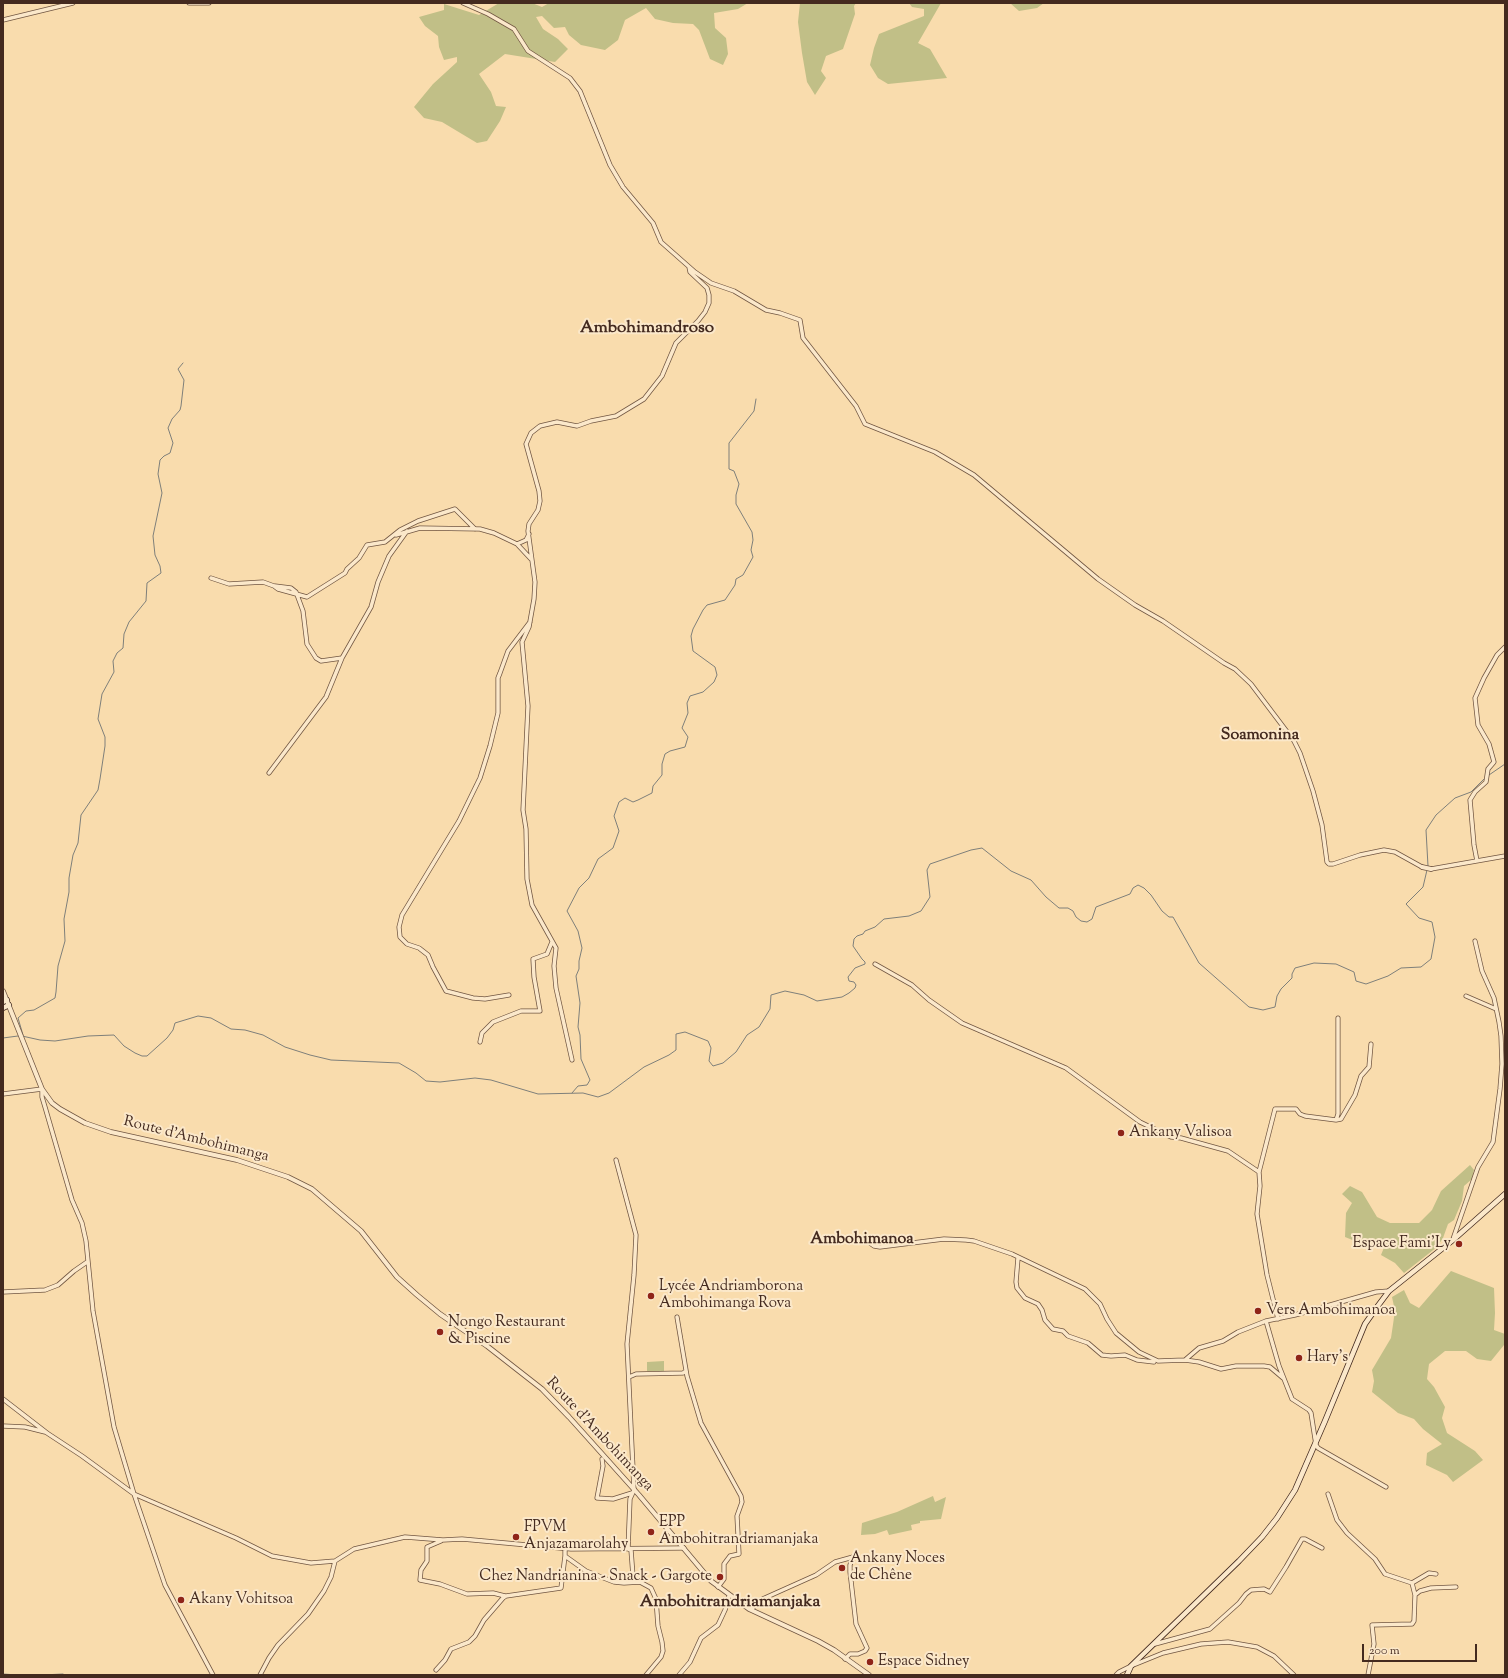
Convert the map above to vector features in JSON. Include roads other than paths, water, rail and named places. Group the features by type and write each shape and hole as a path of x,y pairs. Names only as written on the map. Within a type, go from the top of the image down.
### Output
{"main road":[{"path":"3,1008 6,1003"},
{"path":"1126,1675 1131,1666 1262,1537 1295,1490 1316,1444 1365,1324 1389,1292 1453,1240 1505,1194"}],"street":[{"path":"3,20 73,3"},
{"path":"189,3 209,3"},
{"path":"463,3 488,14 514,29 528,51 570,78 580,91 602,148 619,181 653,223 661,242 688,266 711,283 734,291 766,310 798,319 801,322 803,338 808,346 856,406 865,424 935,452 974,475 1098,579 1135,605 1163,621 1235,669 1251,684 1294,741 1300,752 1313,790 1322,825 1326,860 1329,864 1384,850 1395,852 1422,867 1431,869 1505,856"},
{"path":"572,1060 556,988 554,966 556,948 532,905 528,879 526,829 523,810 528,706 522,642 529,627 534,599 535,582 529,524 538,510 540,496 526,444 531,432 540,426 557,422 577,426 583,425 591,421 616,416 634,407 644,399 662,376 676,343 698,321 705,312 708,303 710,295 707,288 690,272 688,266"},
{"path":"396,535 400,530 418,521 455,509 475,529"},
{"path":"296,595 304,597 310,596 334,579 345,574 347,569 359,558 367,545 385,542 396,535 420,528 475,529 494,533 517,544 532,560"},
{"path":"270,773 326,697 342,658 371,608 378,582 389,556 407,531"},
{"path":"517,544 526,540 529,534"},
{"path":"211,578 229,584 263,582 274,586 291,588 294,590 303,611 307,644 316,658 321,661 342,658"},
{"path":"509,995 485,999 473,998 446,991 428,955 419,948 406,944 400,937 399,927 402,915 460,821 480,778 498,713 498,678 508,651 530,621"},
{"path":"1477,861 1470,800 1475,792 1486,782 1488,769 1494,762 1489,744 1478,725 1475,698 1484,678 1497,656 1505,647"},
{"path":"1453,1240 1478,1167 1490,1148 1496,1128 1502,1064 1501,1036 1494,998 1482,971 1475,941"},
{"path":"480,1042 482,1033 493,1022 521,1011 540,1011 534,977 533,959 547,954 552,942"},
{"path":"876,964 912,985 929,1000 962,1023 1066,1068 1140,1122 1171,1137 1181,1138 1228,1151 1259,1172"},
{"name":"Route d'Ambohimanga","path":"3,991 6,1003 19,1030 42,1089 52,1102 60,1109 85,1123 118,1134 236,1160 288,1177 312,1189 361,1231 397,1277 417,1295 542,1389 570,1417 711,1581 749,1610 818,1641 834,1650 869,1675"},
{"path":"1466,996 1496,1009"},
{"path":"1336,1120 1338,1114 1338,1018"},
{"path":"1278,1319 1267,1275 1256,1214 1260,1186 1259,1172 1275,1109 1296,1109 1300,1114 1305,1116 1336,1120 1341,1119 1355,1095 1360,1076 1369,1067 1371,1044"},
{"path":"3,1094 42,1089 42,1097 72,1200 82,1223 86,1241 93,1311 114,1428 134,1494 165,1585 213,1675"},
{"path":"616,1160 636,1235 634,1275 627,1344 633,1491 630,1499 628,1549 631,1550 633,1576 636,1582"},
{"path":"867,1241 880,1248 944,1239 974,1241 1018,1258 1085,1289 1100,1304 1116,1333 1139,1352 1158,1361 1184,1360 1199,1362 1221,1369 1236,1366 1264,1366 1270,1367 1285,1380"},
{"path":"1018,1258 1017,1288 1025,1298 1038,1304 1042,1310 1045,1320 1052,1329 1063,1331 1068,1336 1088,1343 1102,1355 1125,1355 1137,1360 1154,1362"},
{"path":"3,1292 45,1290 58,1285 87,1262"},
{"path":"1184,1360 1199,1348 1223,1341 1238,1332 1266,1321 1376,1292 1389,1292"},
{"path":"677,1317 686,1371 701,1423 741,1496 742,1502 737,1516 739,1554 730,1556 724,1564 724,1579 718,1587"},
{"path":"1266,1321 1292,1399 1309,1410 1311,1413 1318,1448 1386,1487"},
{"path":"629,1377 636,1374 683,1373 686,1371"},
{"path":"3,1400 134,1494 236,1538 272,1556 311,1563 335,1561 354,1549 405,1537 443,1540 462,1539 565,1548 684,1548"},
{"path":"3,1426 24,1427 47,1433"},
{"path":"602,1459 597,1498 612,1499 633,1491"},
{"path":"1328,1494 1337,1520 1347,1533 1375,1559 1385,1574 1412,1583"},
{"path":"1154,1644 1210,1629 1251,1590 1264,1589 1270,1592 1302,1539 1306,1539 1322,1548"},
{"path":"443,1540 427,1547 427,1561 421,1570 420,1580 440,1584 467,1594 493,1593 506,1596 561,1588 565,1548"},
{"path":"565,1556 586,1571 604,1578 624,1583 636,1582 649,1585 654,1592 658,1626 663,1646 661,1656 646,1675"},
{"path":"749,1610 752,1609 758,1601 816,1575 835,1562 853,1557 850,1565 850,1572 856,1624 867,1648 865,1652 850,1654 845,1659"},
{"path":"260,1675 268,1658 308,1614 324,1591 331,1577 335,1561"},
{"path":"1412,1583 1428,1573 1436,1574"},
{"path":"1368,1675 1374,1644 1372,1625 1412,1624 1414,1621 1415,1595 1412,1583"},
{"path":"1415,1595 1420,1591 1431,1588 1456,1587"},
{"path":"436,1670 445,1660 451,1649 469,1642 476,1636 484,1620 506,1596"},
{"path":"679,1675 690,1662 701,1638 718,1625 725,1610 729,1596"},
{"path":"1116,1675 1131,1666 1171,1651 1201,1644 1228,1642 1257,1647 1274,1656 1294,1675"}],"waterway":[{"path":"23,1035 18,1018 26,1011 34,1010 55,998 58,966 65,941 64,919 69,892 69,878 73,855 78,843 81,815 98,790 100,779 105,746 105,737 98,719 102,694 114,672 113,661 117,653 123,648 124,634 129,622 146,601 147,583 161,573 160,566 155,555 153,536 162,493 158,474 160,460 170,453 173,443 168,428 181,406 184,380 178,369 183,363"},
{"path":"572,1093 578,1086 587,1085 590,1080 581,1059 580,1035 578,1027 580,1003 576,976 579,969 582,948 578,931 567,911 579,888 589,878 598,859 613,848 619,831 614,816 619,802 625,798 633,802 652,793 653,786 662,775 662,764 665,754 685,747 688,737 682,728 688,713 687,703 690,696 703,692 714,682 717,675 715,667 693,651 691,636 703,610 707,605 725,600 735,585 736,579 743,575 753,557 751,550 753,540 752,532 736,504 736,495 739,484 734,471 729,469 729,443 754,411 756,399"},
{"path":"1489,775 1505,764"},
{"path":"1428,866 1426,830 1436,815 1455,798 1471,792 1485,778"},
{"path":"22,1036 40,1040 55,1041 88,1036 114,1035 124,1046 135,1053 142,1056 147,1056 167,1038 173,1030 175,1023 198,1016 211,1018 231,1029 245,1030 263,1035 285,1047 331,1060 399,1063 426,1081 440,1082 475,1078 491,1080 538,1094 583,1093 598,1097 609,1093 644,1067 676,1050 676,1034 685,1032 708,1041 711,1048 709,1061 713,1066 723,1063 736,1052 747,1035 759,1027 770,1009 771,995 785,991 804,995 817,1001 842,997 849,993 855,988 856,985 854,982 849,981 848,977 855,968 865,964 853,946 854,939 863,934 865,931 875,927 884,919 909,916 921,911 930,897 927,870 930,864 971,850 982,848 1011,871 1031,880 1046,897 1059,908 1068,908 1073,911 1076,917 1081,921 1087,922 1092,919 1096,907 1130,894 1133,888 1138,885 1144,888 1162,911 1169,917 1173,917 1199,963 1249,1007 1263,1010 1275,1007 1277,996 1281,989 1292,978 1295,968 1314,963 1336,964 1354,972 1356,981 1366,984 1388,976 1401,968 1421,967 1431,959 1435,937 1432,922 1419,918 1406,904 1423,887 1427,870"},
{"path":"3,1038 18,1036"},
{"path":"3,1674 18,1675"},
{"path":"42,1675 63,1674"}],"place":[{"name":"Ankany Valisoa","path":"1121,1133"},
{"name":"Espace Fami'Ly","path":"1459,1244"},
{"name":"Lycée Andriamborona Ambohimanga Rova","path":"651,1296"},
{"name":"Vers Ambohimanoa","path":"1258,1311"},
{"name":"Nongo Restaurant & Piscine","path":"440,1332"},
{"name":"Hary's","path":"1299,1358"},
{"name":"EPP Ambohitrandriamanjaka","path":"651,1532"},
{"name":"FPVM Anjazamarolahy","path":"516,1537"},
{"name":"Ankany Noces de Chêne","path":"842,1568"},
{"name":"Chez Nandrianina - Snack - Gargote","path":"720,1577"},
{"name":"Akany Vohitsoa","path":"181,1600"},
{"name":"Espace Sidney","path":"870,1662"}],"district":[{"name":"Ambohimandroso","path":"647,329"},
{"name":"Soamonina","path":"1260,736"},
{"name":"Ambohimanoa","path":"862,1240"},
{"name":"Ambohitrandriamanjaka","path":"730,1603"}]}
